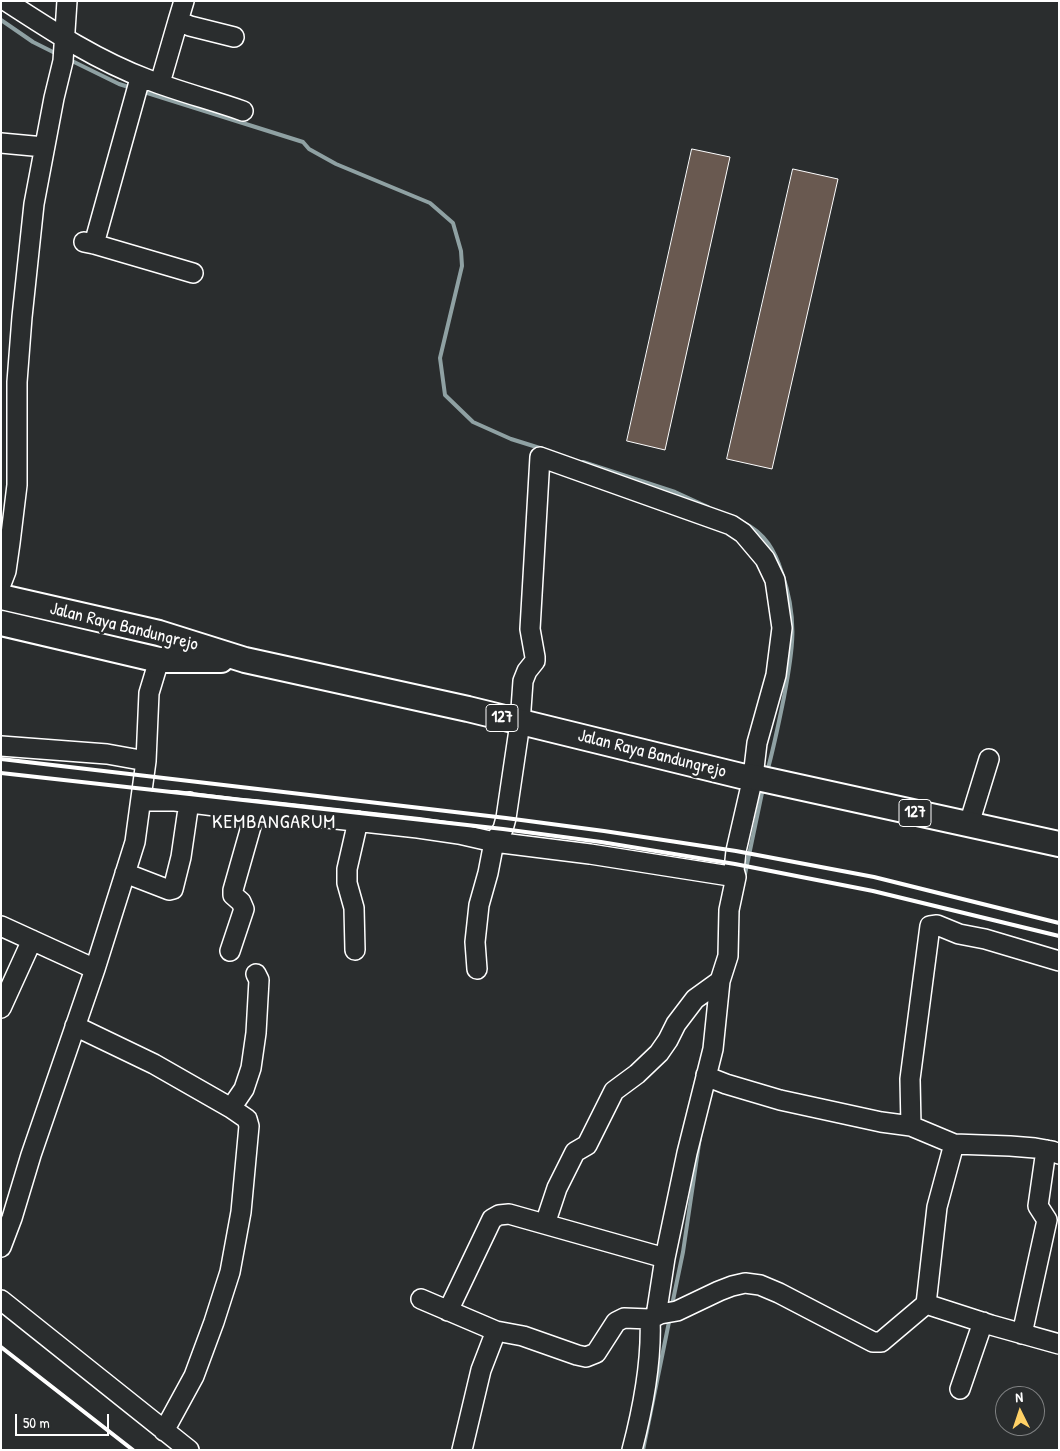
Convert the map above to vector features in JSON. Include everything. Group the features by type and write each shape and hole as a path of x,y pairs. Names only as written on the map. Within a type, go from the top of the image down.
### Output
{"main road":[{"name":"Jalan Raya Bandungrejo","path":"1,596 159,633 245,660 468,709 741,776 1059,844"},
{"path":"28,629 34,604"},
{"name":"Jalan Raya Bandungrejo","path":"1,623 159,660 245,660"}],"street":[{"path":"6,1 64,50 146,85 243,111"},
{"path":"1,584 6,571 10,543 9,484 22,317 34,204 64,50 67,1"},
{"path":"184,1 178,21 146,85 127,130 88,243 193,273"},
{"path":"178,21 190,26 234,37"},
{"path":"1,143 44,147"},
{"path":"477,969 476,918 494,842 503,829 506,818 520,723 523,681 535,656 530,629 540,456 731,525 743,533 765,559 775,580 782,628 776,675 757,742 761,779 736,851 734,870 736,877 729,910 728,956 720,981 713,1049 687,1153 665,1258 661,1315 651,1336 648,1368 632,1450"},
{"path":"1,1247 95,969 135,842 146,762 149,693 159,660"},
{"path":"1,746 106,754 146,762"},
{"path":"969,824 989,759"},
{"path":"142,801 189,802 239,810 358,821 459,834 494,842 581,853 736,877"},
{"path":"125,873 170,890 173,889 181,857 189,802"},
{"path":"230,951 244,909 241,902 233,895 233,890 254,810"},
{"path":"355,950 354,908 346,883 358,821"},
{"path":"911,1126 910,1079 930,926 937,925 959,934 985,939 1059,961"},
{"path":"1,926 95,969"},
{"path":"1,1008 32,940"},
{"path":"231,1108 244,1090 254,1052 260,980 256,974"},
{"path":"545,1224 557,1188 575,1152 587,1145 614,1091 637,1074 658,1053 668,1040 679,1019 695,999 720,981"},
{"path":"75,1026 154,1064 247,1119 250,1133 242,1212 230,1272 194,1376 164,1430"},
{"path":"707,1076 726,1084 780,1100 881,1122 911,1126 954,1144 1010,1146 1052,1152 1038,1206 1046,1220 1022,1334"},
{"path":"421,1299 496,1332 523,1336 577,1356 586,1357 596,1353 619,1319 661,1315 732,1286 745,1283 760,1285 779,1293 877,1342 885,1338 926,1304 937,1207 954,1144"},
{"path":"448,1311 492,1219 504,1214 665,1258"},
{"path":"1,1300 189,1450"},
{"path":"926,1304 1059,1344"},
{"path":"960,1390 983,1322"},
{"path":"462,1450 481,1370 496,1332"}],"building":[{"path":"692,149 730,157 665,450 627,441"},
{"path":"793,169 838,179 772,469 727,459"}],"waterway":[{"path":"1,20 33,42 57,54"},
{"path":"68,59 119,84 132,88"},
{"path":"141,91 303,142 309,149 336,164 430,203 453,223 461,251 462,266 440,358 445,395 473,422 511,439 543,449"},
{"path":"583,462 675,492 708,507"},
{"path":"744,523 763,537 776,557 787,590 792,620 792,649 787,680 767,772"},
{"path":"744,879 763,788"},
{"path":"672,1305 683,1252 700,1137"},
{"path":"643,1450 670,1317"}],"railway":[{"path":"1,759 506,818 736,851 874,877 1059,923"},
{"path":"1,773 503,829 601,842 735,864 873,891 1059,936"},
{"path":"1,1347 133,1450"}],"district":[{"name":"KEMBANGARUM","path":"274,823"}]}
